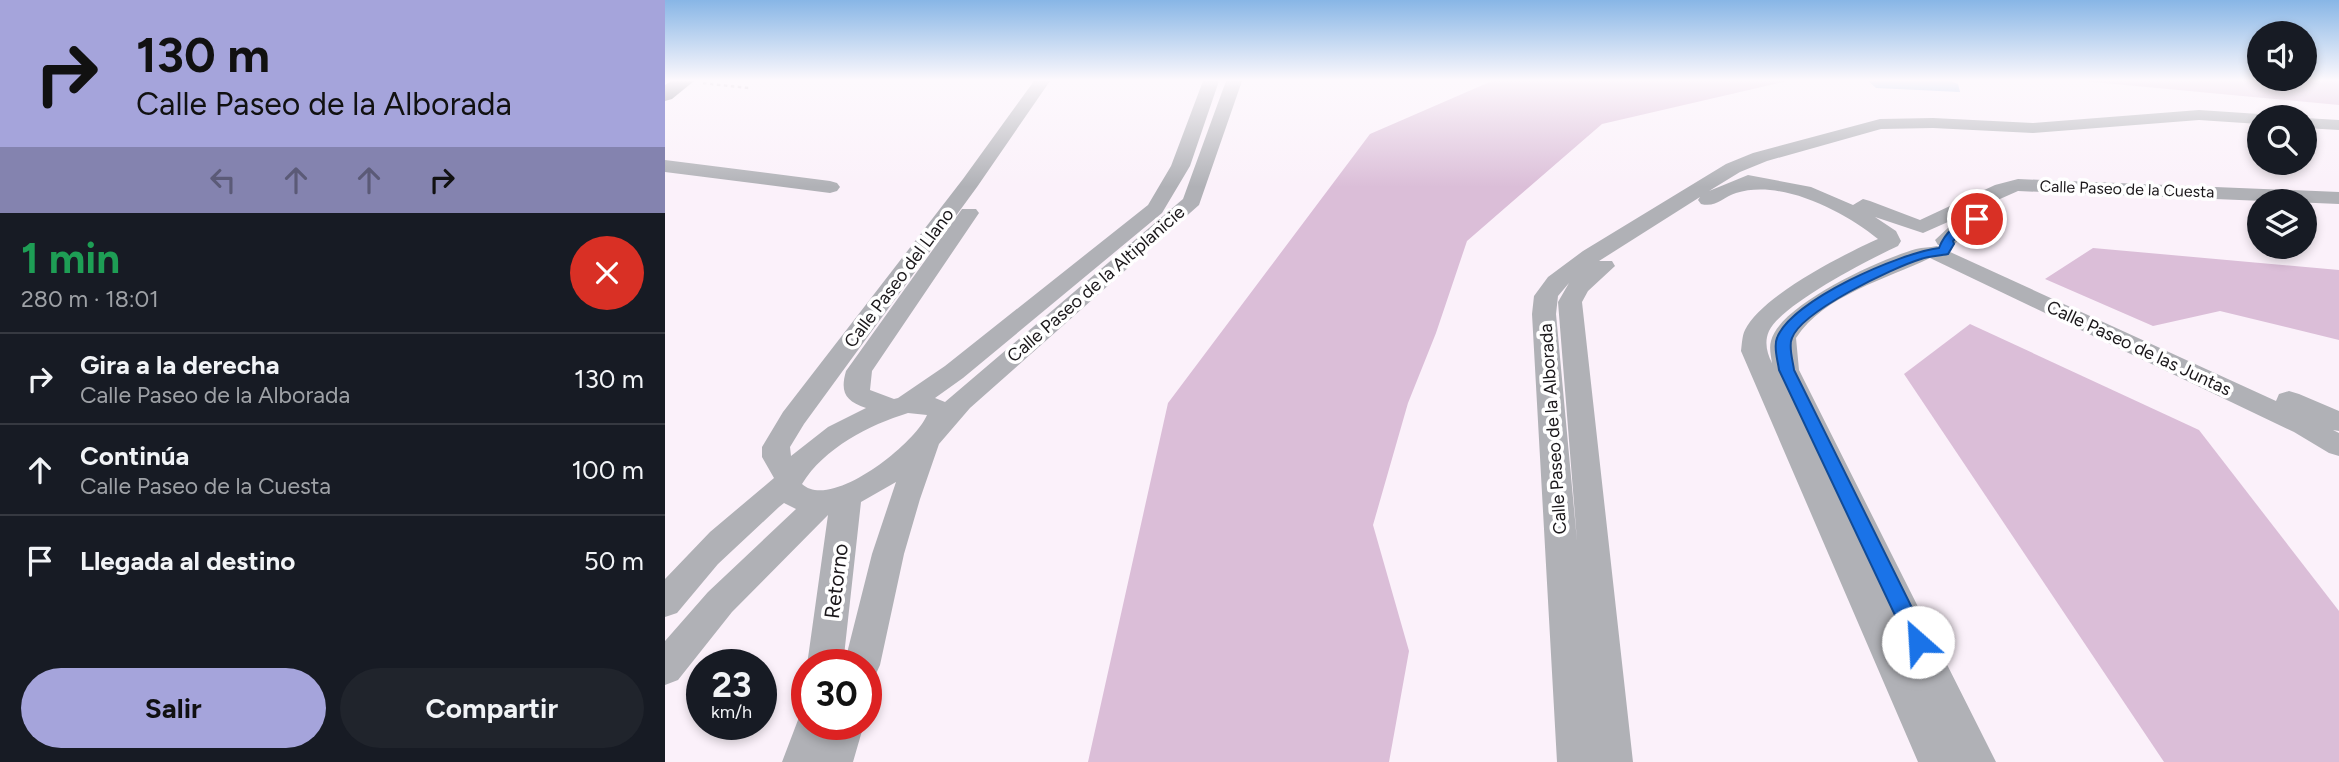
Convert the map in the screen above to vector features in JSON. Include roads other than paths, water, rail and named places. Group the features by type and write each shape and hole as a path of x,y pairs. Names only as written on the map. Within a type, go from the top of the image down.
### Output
{"street":[{"name":"Calle Paseo del Llano","path":"900,406 859,396 855,387 859,371 1020,117"},
{"name":"Calle Paseo del Llano","path":"788,481 776,457 776,447 793,419 1031,117"},
{"name":"Calle Paseo de la Altiplanicie","path":"788,481 823,445 849,428 900,406 954,372 1155,209 1164,199 1172,182 1197,117"},
{"name":"Calle Paseo de la Altiplanicie","path":"835,500 870,484 902,461 960,402 1181,213 1192,201 1201,181 1222,117"},
{"path":"1734,168 1880,124 1969,128 2036,136 2247,120"},
{"path":"2232,121 2247,124"},
{"path":"2317,124 2339,125"},
{"path":"1788,179 1811,155 1890,132 1969,128"},
{"path":"2317,132 2339,133"},
{"name":"Calle Paseo de las Juntas","path":"1775,154 1788,179"},
{"path":"665,166 830,187"},
{"name":"Calle Paseo de las Juntas","path":"1734,168 1788,179 1869,221 1921,240 2339,422"},
{"name":"Calle Paseo de la Alborada","path":"1613,762 1584,630 1557,315 1546,296 1556,282 1591,256 1734,168"},
{"name":"Calle Paseo de la Alborada","path":"1557,315 1570,302 1578,287 1609,263 1722,191 1732,187 1788,179"},
{"path":"1172,182 1201,181"},
{"name":"Calle Paseo de la Cuesta","path":"1921,240 1957,230 2019,198 2034,195 2247,199"},
{"name":"Calle Paseo de la Cuesta","path":"2317,198 2339,198"},
{"path":"2317,205 2339,207"},
{"path":"1921,240 1792,324 1783,340 1786,370 1801,426 1938,762"},
{"name":"Calle Paseo de las Juntas","path":"1921,240 2304,425 2339,445"},
{"path":"866,649 894,531 912,474 941,414 938,409 929,405 900,406"},
{"path":"1801,426 1976,762"},
{"path":"2339,432 2336,439 2339,445"},
{"path":"788,481 790,496 805,502 835,500"},
{"path":"665,603 707,552 788,481"},
{"path":"665,669 719,600 835,500"},
{"name":"Retorno","path":"826,649 835,500"},
{"name":"Calle Paseo de la Alborada","path":"1577,762 1584,630"},
{"path":"802,762 809,740"},
{"path":"833,762 840,740"}]}
